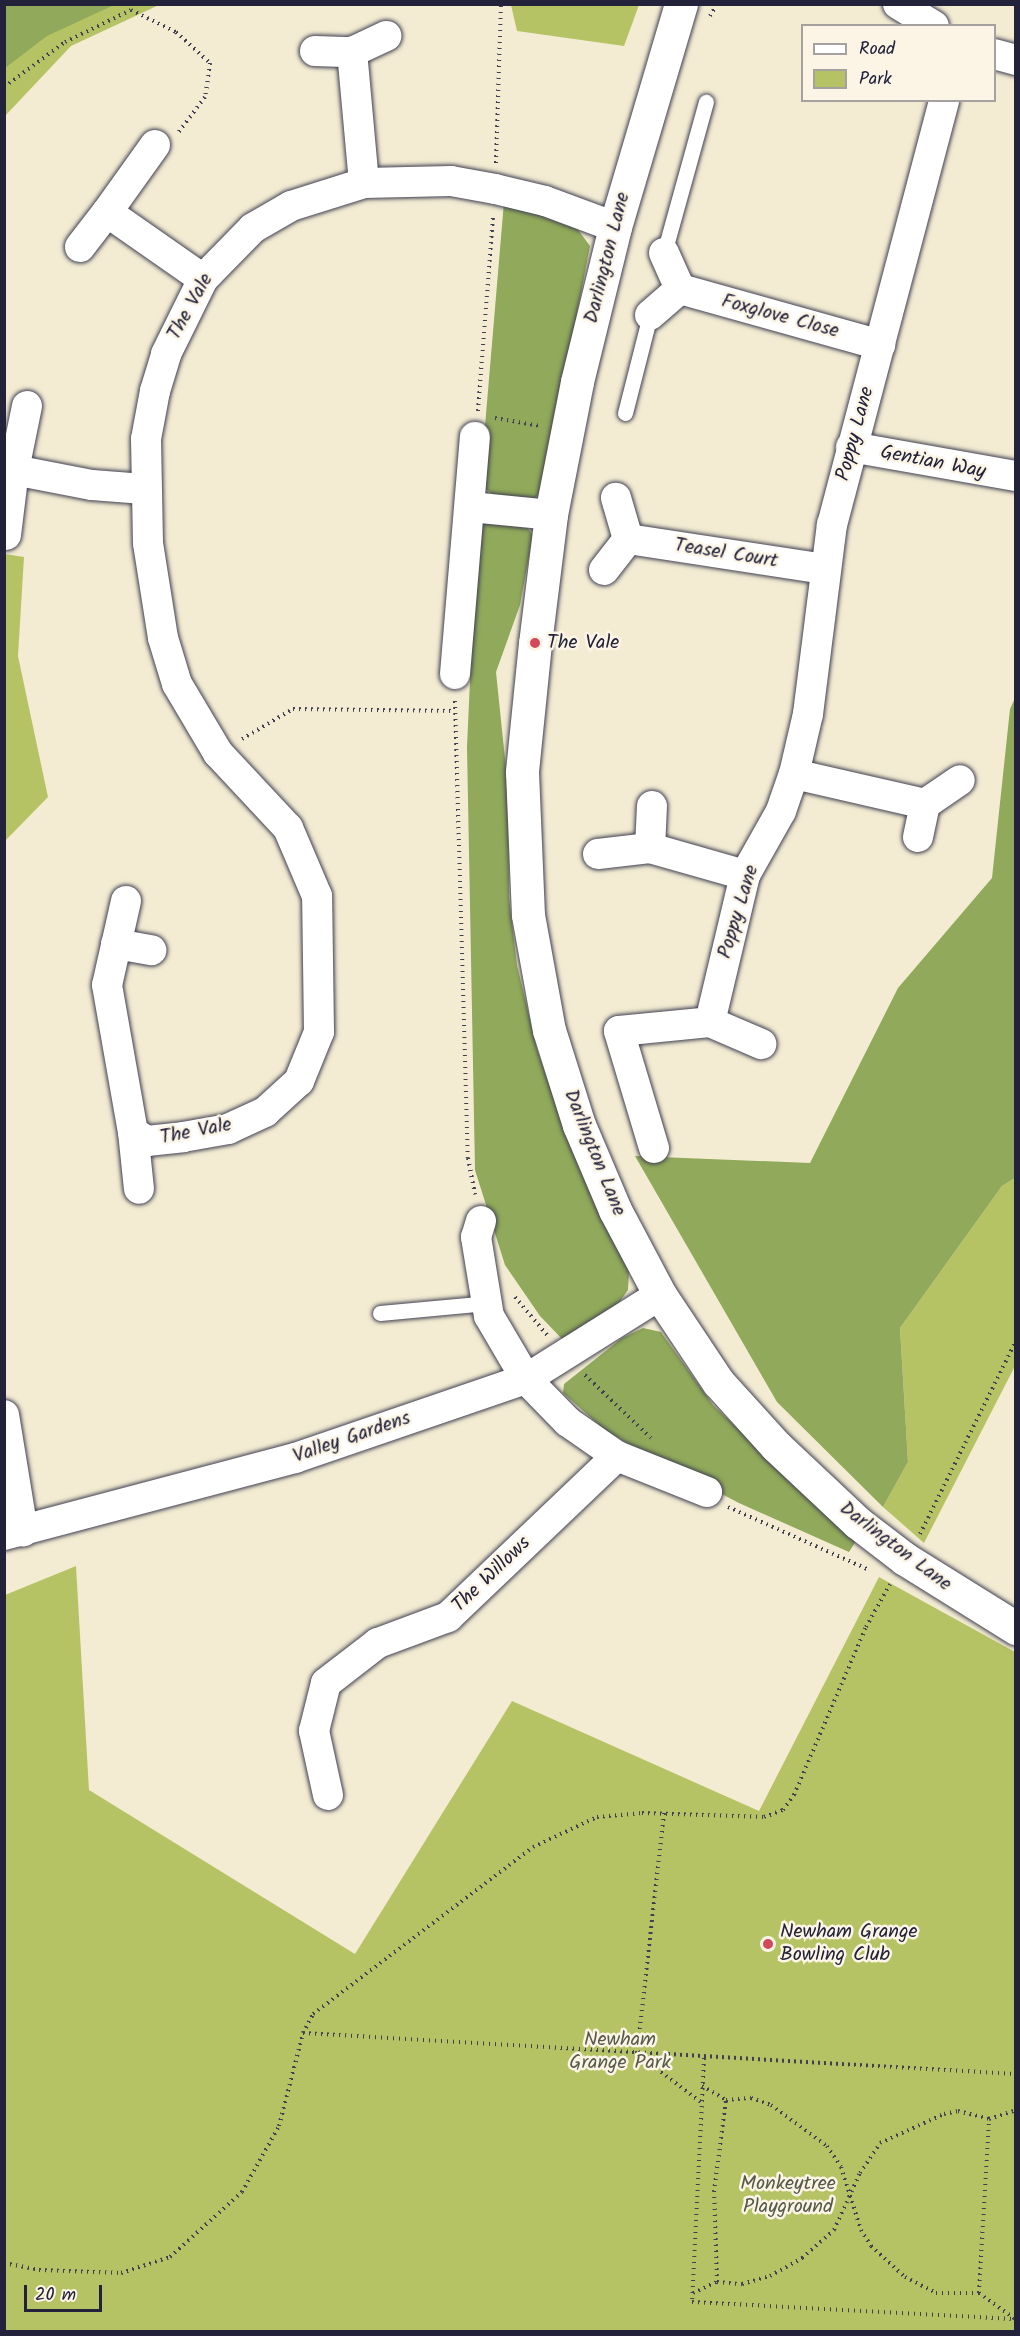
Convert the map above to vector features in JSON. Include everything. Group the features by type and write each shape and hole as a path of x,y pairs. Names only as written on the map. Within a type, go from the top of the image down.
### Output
{"street":[{"name":"Darlington Lane","path":"681,4 615,228 577,382 551,516 522,772 528,915 549,1030 579,1125 615,1210 660,1295 718,1382 776,1446 858,1523 894,1568 1016,1628"},
{"path":"906,7 931,24"},
{"path":"315,51 352,52 387,36"},
{"path":"352,52 364,183"},
{"path":"996,55 1016,60"},
{"name":"Poppy Lane","path":"710,1022 745,875 781,810 794,774 808,714 825,569 851,447 943,102"},
{"path":"81,247 154,145"},
{"name":"The Vale","path":"133,1132 147,1141 183,1137 228,1129 266,1112 299,1081 319,1032 317,896 306,862 288,828 218,753 177,684 164,638 148,543 144,489 146,440 155,391 166,354 203,279 253,228 291,206 364,183 451,181 545,201 615,228"},
{"path":"107,212 203,279"},
{"path":"650,315 680,289 664,253"},
{"name":"Foxglove Close","path":"680,289 880,345"},
{"path":"6,535 14,470 27,406"},
{"path":"455,674 476,426"},
{"name":"Gentian Way","path":"851,447 1016,476"},
{"path":"14,470 92,485 144,489"},
{"path":"604,570 628,539 616,498"},
{"path":"470,507 551,516"},
{"name":"Teasel Court","path":"628,539 825,569"},
{"path":"794,774 925,804"},
{"path":"918,837 925,804 960,780"},
{"path":"650,848 652,806"},
{"path":"598,854 650,848 745,875"},
{"name":"The Vale","path":"126,901 107,985 133,1132 139,1189"},
{"path":"116,944 151,950"},
{"path":"654,1148 619,1031 710,1022 760,1044"},
{"path":"481,1221 476,1237 499,1298 489,1316 526,1379 568,1422 617,1456 707,1492"},
{"name":"Valley Gardens","path":"4,1415 14,1533 295,1458 526,1379 660,1295"},
{"name":"The Willows","path":"328,1795 314,1731 326,1683 378,1643 448,1617 617,1456"}],"lane":[{"path":"664,253 706,102"},
{"path":"625,413 650,315"},
{"path":"380,1313 499,1298"}],"path":[{"path":"501,4 495,189 476,426 541,426"},
{"path":"4,87 65,42 132,10 176,32 210,63 205,97 168,147 154,145"},
{"path":"455,674 468,1158 481,1221"},
{"path":"218,753 293,709 455,711"},
{"path":"499,1298 564,1355 657,1444"},
{"path":"4,2263 39,2270 121,2273 170,2257 242,2192 279,2126 303,2033 313,2014 533,1847 597,1817 664,1814 764,1817 783,1810 794,1796 866,1627 892,1581 894,1568 1016,1341"},
{"path":"707,1492 726,1505 873,1572"},
{"path":"637,2054 664,1814"},
{"path":"303,2033 704,2058 1016,2074"},
{"path":"637,2054 701,2103"},
{"path":"704,2058 692,2302 1016,2319"},
{"path":"702,2086 726,2100 751,2098 788,2114 827,2146 851,2192 861,2230 871,2246 905,2277 936,2293 979,2293 1016,2319"},
{"path":"717,2282 714,2192 726,2100"},
{"path":"693,2293 717,2282 742,2284 770,2276 802,2258 834,2230 851,2192 880,2143 944,2114 958,2111 989,2119 1016,2109"},
{"path":"979,2293 989,2119"}],"green space":[{"path":"5,4 114,5 47,36 5,68"},
{"path":"511,4 639,5 624,46 517,31"},
{"path":"5,5 159,5 71,46 5,116"},
{"path":"504,202 576,227 590,246 543,491 530,502 495,496 480,485"},
{"path":"486,517 527,527 533,535 520,605 496,672 508,788 509,898 517,965 537,1049 568,1140 629,1271 628,1290 616,1307 565,1342 540,1316 505,1265 475,1170 467,747 477,525"},
{"path":"5,554 24,557 18,656 48,797 5,841"},
{"path":"1015,698 1015,1178 1002,1186 900,1328 908,1462 883,1507 777,1402 635,1156 810,1163 898,988 992,878 1010,709"},
{"path":"1015,1178 1015,1366 924,1543 883,1507 908,1462 900,1328 1002,1186"},
{"path":"643,1328 661,1332 713,1405 856,1541 849,1552 739,1503 647,1455 605,1430 563,1393 564,1384 622,1338"},
{"name":"Newham Grange Park","path":"76,1566 89,1790 355,1954 512,1701 759,1811 879,1577 1015,1652 1015,2331 5,2331 5,1595"}],"place":[{"name":"The Vale","path":"535,643"},
{"name":"Newham Grange Bowling Club","path":"768,1944"}],"park label":[{"name":"Monkeytree Playground","path":"788,2196"}]}
